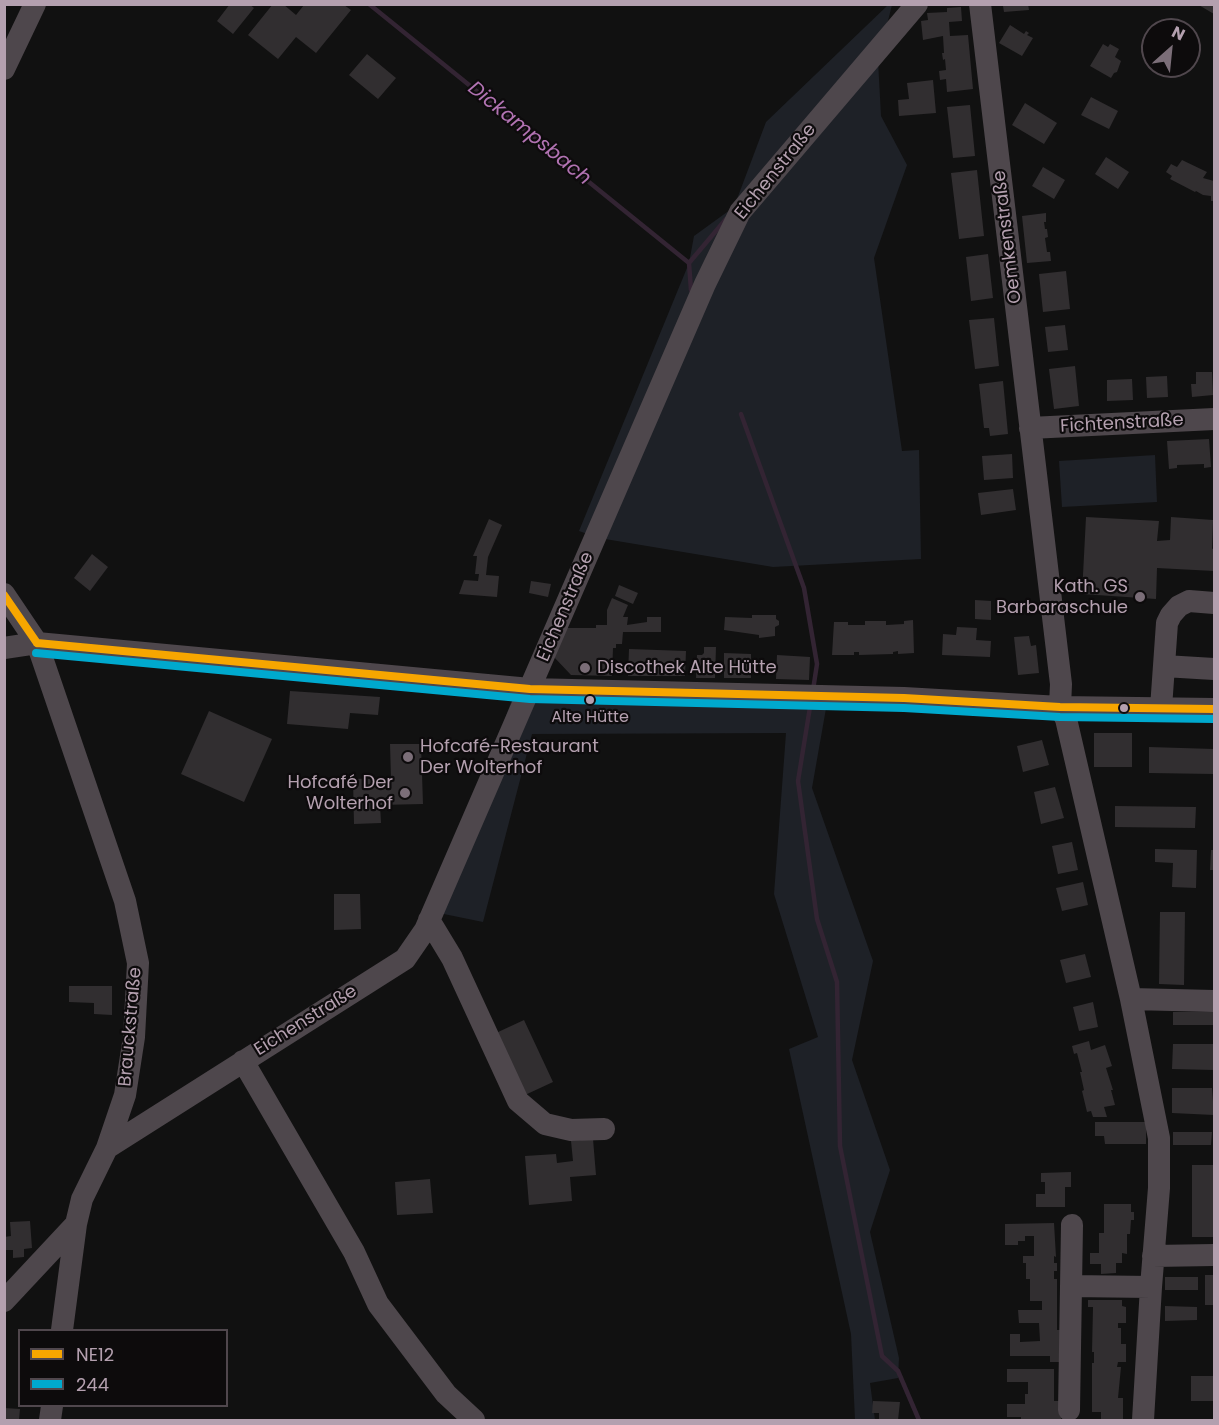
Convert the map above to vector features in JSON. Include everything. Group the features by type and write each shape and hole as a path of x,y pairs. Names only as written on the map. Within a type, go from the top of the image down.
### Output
{"street":[{"path":"4,69 35,4"},
{"name":"Eichenstraße","path":"106,1148 405,959 425,930 705,284 740,212 917,4"},
{"name":"Oemkenstraße","path":"980,4 1061,684 1060,706 1066,719 1131,999 1160,1138 1159,1188 1143,1420"},
{"name":"Fichtenstraße","path":"1030,428 1215,419"},
{"name":"Brauckstraße","path":"4,594 37,643 125,901 138,963 134,1037 125,1095 106,1148 82,1199 76,1224 62,1329"},
{"path":"1161,708 1167,623 1171,615 1179,606 1189,601 1215,603"},
{"path":"4,648 37,643 530,688 1215,709"},
{"path":"1164,666 1215,669"},
{"path":"429,920 452,958 518,1101 545,1124 571,1130 604,1129"},
{"path":"1131,999 1215,1001"},
{"path":"243,1061 354,1252 378,1304 446,1394 474,1420"},
{"path":"4,1301 76,1224"},
{"path":"1069,1410 1072,1225"},
{"path":"1154,1256 1215,1255"},
{"path":"1071,1286 1151,1287"}],"shaded area":[{"path":"888,5 892,5 878,60 881,116 907,165 874,258 902,451 919,450 921,559 773,567 599,538 579,531 689,263 694,236 734,207 766,122"},
{"path":"1155,455 1157,502 1062,507 1059,461"},
{"path":"514,694 828,697 812,788 873,961 852,1060 890,1170 870,1232 899,1358 898,1378 870,1383 875,1420 855,1420 851,1334 789,1049 818,1037 774,894 786,733 532,734 483,922 434,912"}],"building":[{"path":"230,4 249,4 254,8 233,34 217,21"},
{"path":"273,4 283,4 296,15 304,5 344,5 351,10 316,53 296,37 278,59 248,35"},
{"path":"1028,4 1029,10 1004,12 1003,6"},
{"path":"1197,4 1214,4 1214,14"},
{"path":"961,7 962,21 949,22 950,36 968,35 973,89 947,92 946,79 940,80 939,71 946,70 942,53 944,53 943,36 923,40 921,21 928,20 927,13 947,12 947,8"},
{"path":"1010,25 1024,34 1026,31 1029,33 1027,35 1033,38 1022,56 999,43"},
{"path":"1103,44 1108,47 1110,44 1119,49 1115,57 1121,61 1117,72 1111,78 1090,66"},
{"path":"367,54 396,78 378,99 349,75"},
{"path":"933,80 936,113 899,116 898,100 909,99 907,83"},
{"path":"1091,97 1118,111 1109,129 1081,115"},
{"path":"1025,103 1057,123 1044,144 1012,125"},
{"path":"970,105 975,156 953,158 947,107"},
{"path":"1106,157 1129,172 1118,189 1095,174"},
{"path":"1182,160 1207,172 1203,178 1214,181 1214,201 1211,201 1211,196 1195,192 1170,179 1172,176 1166,172 1171,164 1177,167"},
{"path":"1043,167 1065,180 1054,199 1032,186"},
{"path":"977,170 984,236 959,239 951,173"},
{"path":"1046,213 1046,222 1044,222 1048,237 1045,238 1051,261 1027,263 1022,216"},
{"path":"988,254 993,298 971,301 966,257"},
{"path":"1066,271 1070,309 1043,312 1039,274"},
{"path":"994,318 999,366 975,369 969,320"},
{"path":"1065,325 1068,350 1048,352 1045,327"},
{"path":"1075,366 1079,406 1054,409 1049,369"},
{"path":"1196,372 1212,372 1213,395 1192,397 1191,384 1196,384"},
{"path":"1167,376 1168,397 1147,398 1146,377"},
{"path":"1132,379 1133,400 1107,401 1107,380"},
{"path":"1003,381 1008,434 990,436 989,428 984,428 979,384"},
{"path":"1209,439 1211,467 1204,468 1204,464 1177,465 1177,468 1169,469 1167,441"},
{"path":"1012,454 1013,478 984,480 982,456"},
{"path":"1013,489 1016,510 981,515 978,493"},
{"path":"1086,517 1159,521 1157,541 1170,540 1171,517 1213,520 1214,571 1157,568 1156,599 1082,594"},
{"path":"489,519 502,525 488,557 486,575 499,576 497,597 459,594 464,580 478,581 479,574 475,574 477,556 473,556"},
{"path":"92,554 108,567 90,591 74,578"},
{"path":"531,581 551,584 548,597 529,593"},
{"path":"619,585 638,593 633,604 615,596"},
{"path":"612,598 628,605 623,617 628,617 627,625 647,622 647,617 661,617 661,632 623,632 622,644 616,644 616,648 613,648 612,676 571,675 554,657 567,628 596,628 596,625 607,625 607,610"},
{"path":"975,600 991,601 991,620 975,619"},
{"path":"752,615 776,615 779,625 775,627 775,636 759,638 759,635 724,630 725,617 752,618"},
{"path":"913,620 914,653 898,654 898,651 893,654 859,655 859,652 854,652 854,655 832,655 834,622 865,625 865,621 886,621 886,625 904,624 904,621"},
{"path":"957,627 977,628 976,640 991,641 990,657 942,655 943,634 956,635"},
{"path":"1029,636 1031,646 1036,645 1039,673 1018,675 1014,637"},
{"path":"704,647 716,647 715,678 696,678 697,655 704,653"},
{"path":"629,649 686,651 685,676 628,676"},
{"path":"724,653 751,654 751,678 724,678"},
{"path":"777,655 810,657 809,680 776,679"},
{"path":"290,691 380,697 378,715 350,713 348,729 287,724"},
{"path":"209,711 272,739 244,802 181,774"},
{"path":"1094,733 1132,733 1132,767 1094,767"},
{"path":"1042,740 1049,765 1023,772 1017,746"},
{"path":"390,744 421,744 423,804 380,805 381,823 354,824 353,779 391,778"},
{"path":"1149,747 1214,749 1214,774 1149,773"},
{"path":"1055,787 1064,818 1041,824 1034,792"},
{"path":"1115,806 1196,807 1195,828 1115,827"},
{"path":"1072,842 1078,870 1058,874 1052,846"},
{"path":"1155,849 1197,850 1196,888 1172,887 1173,863 1155,862"},
{"path":"1211,850 1214,850 1214,870 1210,870"},
{"path":"1083,882 1088,905 1062,911 1056,888"},
{"path":"334,894 360,894 361,929 334,930"},
{"path":"1160,912 1185,912 1184,985 1159,984"},
{"path":"1085,954 1091,977 1066,983 1060,960"},
{"path":"69,986 112,986 112,1015 94,1014 94,1003 69,1002"},
{"path":"1093,1002 1098,1027 1079,1031 1073,1007"},
{"path":"1173,1012 1214,1012 1214,1025 1173,1025"},
{"path":"524,1020 553,1082 525,1095 496,1033"},
{"path":"1089,1041 1091,1050 1105,1045 1112,1066 1106,1068 1115,1105 1104,1107 1107,1117 1093,1117 1091,1111 1087,1112 1082,1091 1084,1090 1080,1072 1082,1072 1077,1053 1074,1054 1072,1046"},
{"path":"1173,1044 1213,1044 1214,1070 1172,1069"},
{"path":"1172,1088 1212,1088 1214,1115 1172,1113"},
{"path":"1095,1122 1146,1122 1146,1144 1105,1144 1104,1136 1095,1136"},
{"path":"1173,1132 1212,1132 1211,1145 1173,1145"},
{"path":"593,1139 596,1175 570,1177 572,1201 529,1205 525,1156 556,1154 557,1163 573,1161 571,1141"},
{"path":"1192,1165 1214,1165 1214,1237 1192,1237"},
{"path":"1071,1172 1071,1187 1065,1187 1065,1207 1036,1207 1036,1194 1045,1194 1045,1182 1041,1182 1041,1173"},
{"path":"430,1179 433,1213 397,1215 395,1182"},
{"path":"1104,1204 1131,1204 1134,1220 1131,1220 1130,1234 1127,1234 1127,1254 1122,1253 1122,1263 1116,1263 1116,1273 1101,1274 1101,1264 1090,1264 1090,1253 1099,1253 1099,1233 1104,1233"},
{"path":"30,1221 32,1248 24,1249 24,1257 13,1258 13,1250 4,1250 4,1237 11,1236 10,1222"},
{"path":"1054,1223 1056,1257 1054,1256 1054,1263 1057,1263 1057,1271 1054,1271 1054,1279 1057,1279 1057,1330 1061,1330 1061,1362 1050,1362 1050,1356 1010,1356 1010,1334 1020,1334 1020,1342 1040,1341 1039,1323 1019,1323 1018,1310 1042,1310 1042,1301 1030,1301 1030,1279 1026,1279 1026,1263 1023,1263 1023,1256 1034,1256 1034,1236 1025,1236 1025,1241 1018,1241 1018,1245 1005,1245 1005,1224"},
{"path":"1205,1275 1214,1275 1214,1305 1205,1305"},
{"path":"1165,1277 1198,1277 1198,1290 1165,1290"},
{"path":"1088,1300 1122,1300 1122,1306 1126,1307 1126,1323 1118,1323 1118,1328 1121,1328 1121,1344 1126,1344 1126,1362 1118,1362 1117,1367 1121,1367 1118,1398 1123,1398 1123,1420 1101,1420 1101,1412 1092,1412 1093,1307 1088,1307"},
{"path":"1165,1306 1197,1307 1197,1320 1165,1321"},
{"path":"1007,1369 1054,1369 1054,1401 1061,1401 1061,1420 1021,1420 1021,1417 1007,1417 1007,1404 1025,1404 1028,1382 1007,1382"},
{"path":"1191,1376 1214,1376 1214,1401 1191,1401"},
{"path":"873,1401 900,1402 898,1420 879,1420 879,1413 872,1413"},
{"path":"4,1408 20,1409 19,1420 4,1420"}],"waterway":[{"name":"Dickampsbach","path":"369,4 689,263"},
{"path":"691,290 689,263 726,219"},
{"path":"741,414 804,588 817,664 813,690"},
{"path":"811,701 798,781 817,919 837,982 840,1146 882,1356 898,1371 919,1420"}],"transit line":[{"name":"NE12","path":"4,595 37,643"},
{"name":"NE12","path":"37,643 530,689 904,698 1060,707 1214,709"},
{"name":"244","path":"36,653 530,699 904,708 1060,717 1214,719"}],"place":[{"name":"Kath. GS Barbaraschule","path":"1140,597"},
{"name":"Discothek Alte Hütte","path":"585,668"},
{"name":"Alte Hütte","path":"590,700"},
{"name":"Hofcafé-Restaurant Der Wolterhof","path":"408,757"},
{"name":"Hofcafé Der Wolterhof","path":"405,793"}]}
